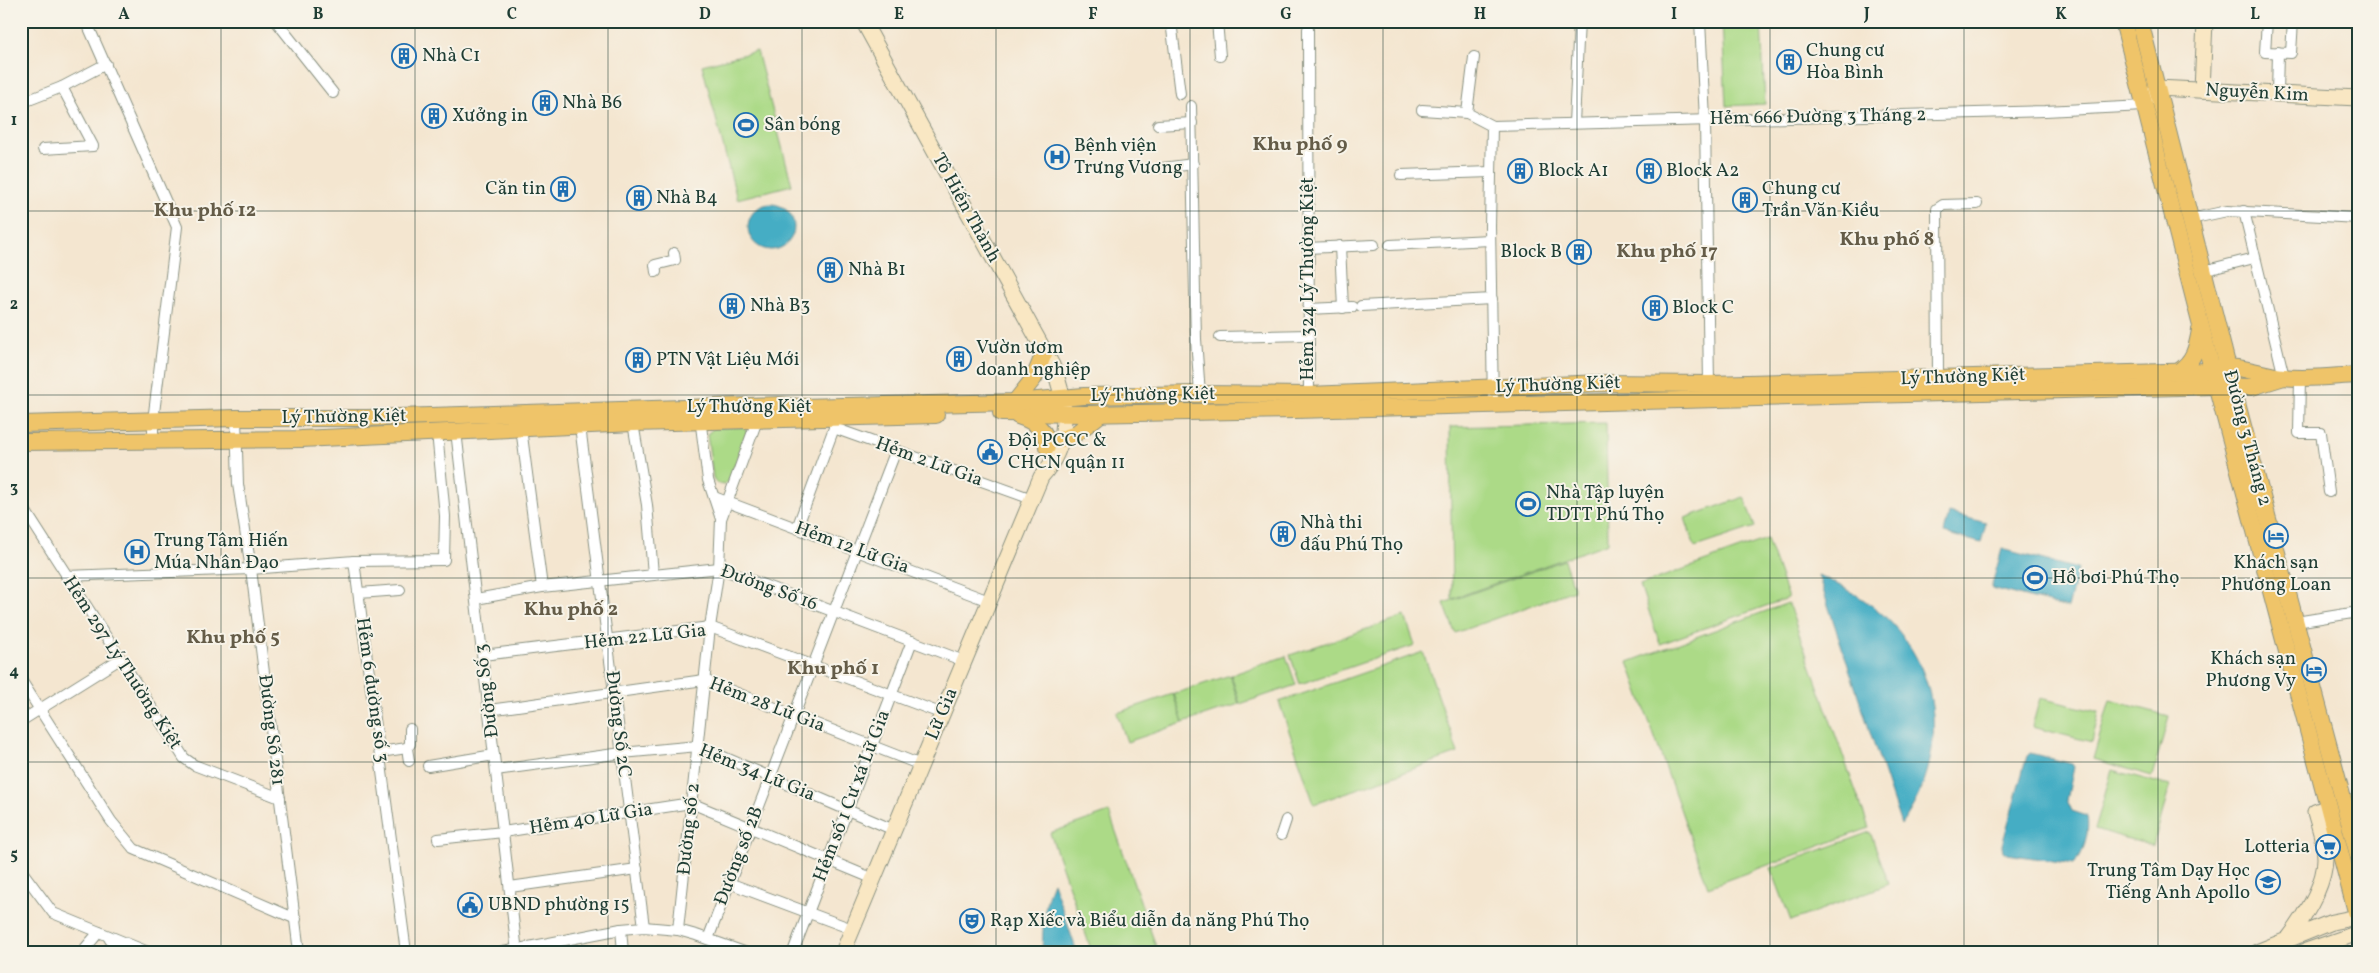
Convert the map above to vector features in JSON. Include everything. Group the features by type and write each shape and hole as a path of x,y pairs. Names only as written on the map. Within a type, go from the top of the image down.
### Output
{"main road":[{"name":"Tô Hiến Thành","path":"863,21 1045,351 1057,376 1060,425"},
{"path":"2123,21 2144,106"},
{"name":"Đường 3 Tháng 2","path":"2140,21 2228,367 2222,408 2358,921"},
{"path":"2202,90 2205,21"},
{"path":"2144,106 2157,88"},
{"name":"Nguyễn Kim","path":"2157,88 2358,98"},
{"name":"Đường 3 Tháng 2","path":"2144,106 2212,369 2225,386 2239,411 2358,855"},
{"path":"2178,372 2185,367 2194,354 2201,325"},
{"path":"1045,351 1034,378 1009,407 1037,425 1044,433 1060,425 1074,435 1102,413"},
{"name":"Lý Thường Kiệt","path":"1060,425 1102,413 1309,402 1493,387 1602,383 1709,384 2178,372 2204,371 2228,367 2292,377 2358,375"},
{"name":"Lý Thường Kiệt","path":"21,424 236,418 699,414 760,412 800,407 1009,407 1060,425 1200,394 1309,402 1493,404 2225,386 2252,387 2292,377"},
{"path":"2239,411 2262,385"},
{"path":"2193,387 2207,394 2222,408"},
{"name":"Lý Thường Kiệt","path":"760,412 834,423 1009,407"},
{"name":"Lý Thường Kiệt","path":"21,442 237,440 438,432 580,426 699,414"},
{"name":"Lữ Gia","path":"843,952 1041,477 1052,465 1060,425"},
{"path":"2288,939 2302,918 2322,876 2325,850 2315,812 2328,807"},
{"path":"2257,952 2332,922 2358,921"},
{"path":"2303,952 2358,921"}],"street":[{"path":"86,21 177,227 153,421 153,440"},
{"path":"276,21 333,93"},
{"path":"1171,21 1180,94"},
{"path":"1217,21 1220,56"},
{"path":"1574,123 1579,21"},
{"path":"1700,21 1705,120 1709,384"},
{"path":"2267,21 2265,52 2291,53 2293,21"},
{"name":"Hẻm 324 Lý Thường Kiệt","path":"1308,29 1307,248 1309,402"},
{"path":"2277,94 2278,52"},
{"path":"1467,113 1474,57"},
{"path":"21,103 62,87 106,64"},
{"path":"43,149 93,146 62,87"},
{"path":"1191,106 1196,339 1200,394"},
{"name":"Hẻm 666 Đường 3 Tháng 2","path":"1492,126 2045,112 2144,106"},
{"path":"1422,110 1467,113 1492,126 1490,240 1493,404"},
{"path":"1158,125 1192,123"},
{"path":"1163,168 1193,164"},
{"path":"1401,174 1491,172"},
{"path":"1938,378 1937,209 1943,205 1977,204"},
{"path":"2190,219 2232,211 2358,218"},
{"path":"2244,211 2254,258 2273,327 2292,377 2299,433 2321,433 2329,492"},
{"path":"1390,245 1490,240"},
{"path":"1307,248 1374,245"},
{"path":"1340,246 1352,307"},
{"path":"656,272 654,265 675,260 674,253"},
{"path":"2203,271 2254,258"},
{"path":"1308,309 1492,299"},
{"path":"1220,337 1308,335"},
{"path":"721,519 760,412"},
{"path":"699,414 708,480 721,519"},
{"name":"Đường Số 281","path":"236,418 238,484 251,569 300,952"},
{"path":"633,422 647,505 653,574"},
{"path":"797,528 834,423"},
{"name":"Hẻm 2 Lữ Gia","path":"834,423 896,450 1032,499"},
{"name":"Đường Số 2C","path":"580,426 644,927"},
{"path":"521,428 542,587"},
{"name":"Đường Số 3","path":"456,431 517,950"},
{"path":"66,576 251,569 354,561 444,560 445,516 438,432"},
{"name":"Đường số 2B","path":"708,939 896,450"},
{"name":"Hẻm 12 Lữ Gia","path":"714,497 989,601"},
{"name":"Hẻm 297 Lý Thường Kiệt","path":"21,504 184,758 194,764 280,798"},
{"name":"Đường số 2","path":"678,930 704,680 719,568 721,519"},
{"name":"Hẻm 6 đường số 3","path":"354,561 406,952"},
{"name":"Đường Số 16","path":"476,599 542,587 719,568 964,661"},
{"path":"359,593 400,590"},
{"path":"2296,622 2358,612"},
{"name":"Hẻm 22 Lữ Gia","path":"483,656 710,628 942,714"},
{"name":"Hẻm số 1 Cư xá Lữ Gia","path":"793,952 912,641"},
{"path":"21,721 120,659"},
{"path":"21,680 111,821 134,848 296,919"},
{"name":"Hẻm 28 Lữ Gia","path":"489,710 704,680 921,765"},
{"path":"409,761 407,748 410,744 410,729"},
{"name":"Hẻm 34 Lữ Gia","path":"496,770 622,753 698,746 894,830"},
{"path":"380,752 407,748"},
{"path":"428,766 494,755"},
{"path":"691,803 874,879"},
{"name":"Hẻm 40 Lữ Gia","path":"438,839 503,832 691,803"},
{"path":"1281,835 1286,820"},
{"path":"510,887 637,869"},
{"path":"21,870 53,913 148,952"},
{"path":"729,882 852,929"},
{"path":"503,952 622,929 644,927 678,930 708,939 726,949 744,952"},
{"path":"622,929 624,952"},
{"path":"82,952 104,934"},
{"path":"104,934 118,952"}],"green space":[{"path":"1722,21 1761,21 1765,104 1726,106"},
{"path":"757,51 792,185 737,199 702,65"},
{"path":"1606,423 1608,543 1452,599 1450,427"},
{"path":"743,427 747,432 729,481 723,485 717,483 713,478 707,434 714,428"},
{"path":"1744,497 1755,527 1695,547 1685,518"},
{"path":"1767,539 1788,598 1660,644 1640,585"},
{"path":"1564,560 1574,590 1455,633 1444,603"},
{"path":"1788,603 1869,828 1708,887 1628,662"},
{"path":"1405,616 1415,645 1300,684 1290,655"},
{"path":"1423,652 1458,753 1314,804 1279,702"},
{"path":"1286,656 1296,685 1240,704 1231,675"},
{"path":"1230,675 1239,704 1183,723 1174,694"},
{"path":"1173,694 1183,723 1127,742 1117,713"},
{"path":"2040,698 2099,712 2092,742 2032,727"},
{"path":"2110,700 2169,716 2152,776 2093,759"},
{"path":"2112,770 2170,786 2153,846 2095,829"},
{"path":"1109,812 1158,952 1092,952 1050,833"},
{"path":"1870,832 1889,884 1791,921 1771,868"}],"water":[{"path":"771,204 784,208 790,214 794,227 790,240 784,246 771,250 758,246 752,240 748,227 752,214 758,208"},
{"path":"1949,513 1986,523 1981,543 1944,533"},
{"name":"Hồ bơi Phú Thọ","path":"2002,549 2078,569 2068,608 1991,588"},
{"path":"1818,575 1850,591 1880,612 1901,634 1917,659 1928,686 1933,714 1933,742 1927,771 1917,799 1901,825"},
{"path":"2030,753 2072,764 2074,767 2067,800 2072,811 2087,816 2088,822 2087,835 2081,855 2074,864 2007,854 2003,851 2002,845 2027,756"},
{"path":"1053,882 1077,952 1042,952 1045,907"}],"place":[{"name":"Nhà C1","path":"404,56"},
{"name":"Chung cư Hòa Bình","path":"1789,62"},
{"name":"Nhà B6","path":"545,103"},
{"name":"Xưởng in","path":"434,116"},
{"name":"Sân bóng","path":"746,125"},
{"name":"Bệnh viện Trưng Vương","path":"1057,157"},
{"name":"Block A1","path":"1520,171"},
{"name":"Block A2","path":"1649,171"},
{"name":"Căn tin","path":"563,189"},
{"name":"Nhà B4","path":"639,198"},
{"name":"Chung cư Trần Văn Kiều","path":"1745,200"},
{"name":"Block B","path":"1579,252"},
{"name":"Nhà B1","path":"830,270"},
{"name":"Nhà B3","path":"732,306"},
{"name":"Block C","path":"1655,308"},
{"name":"Vườn ươm doanh nghiệp","path":"959,359"},
{"name":"PTN Vật Liệu Mới","path":"638,360"},
{"name":"Đội PCCC & CHCN quận 11","path":"990,452"},
{"name":"Nhà Tập luyện TDTT Phú Thọ","path":"1528,504"},
{"name":"Nhà thi đấu Phú Thọ","path":"1283,534"},
{"name":"Khách sạn Phương Loan","path":"2276,536"},
{"name":"Trung Tâm Hiến Múa Nhân Đạo","path":"137,552"},
{"name":"Hồ bơi Phú Thọ","path":"2035,578"},
{"name":"Khách sạn Phương Vy","path":"2314,670"},
{"name":"Lotteria","path":"2328,847"},
{"name":"Trung Tâm Dạy Học Tiếng Anh Apollo","path":"2268,882"},
{"name":"UBND phường 15","path":"470,905"},
{"name":"Rạp Xiếc và Biểu diễn đa năng Phú Thọ","path":"972,921"}],"district":[{"name":"Khu phố 9","path":"1300,145"},
{"name":"Khu phố 12","path":"205,211"},
{"name":"Khu phố 8","path":"1887,240"},
{"name":"Khu phố 17","path":"1667,252"},
{"name":"Khu phố 2","path":"571,610"},
{"name":"Khu phố 5","path":"233,638"},
{"name":"Khu phố 1","path":"833,669"}]}
